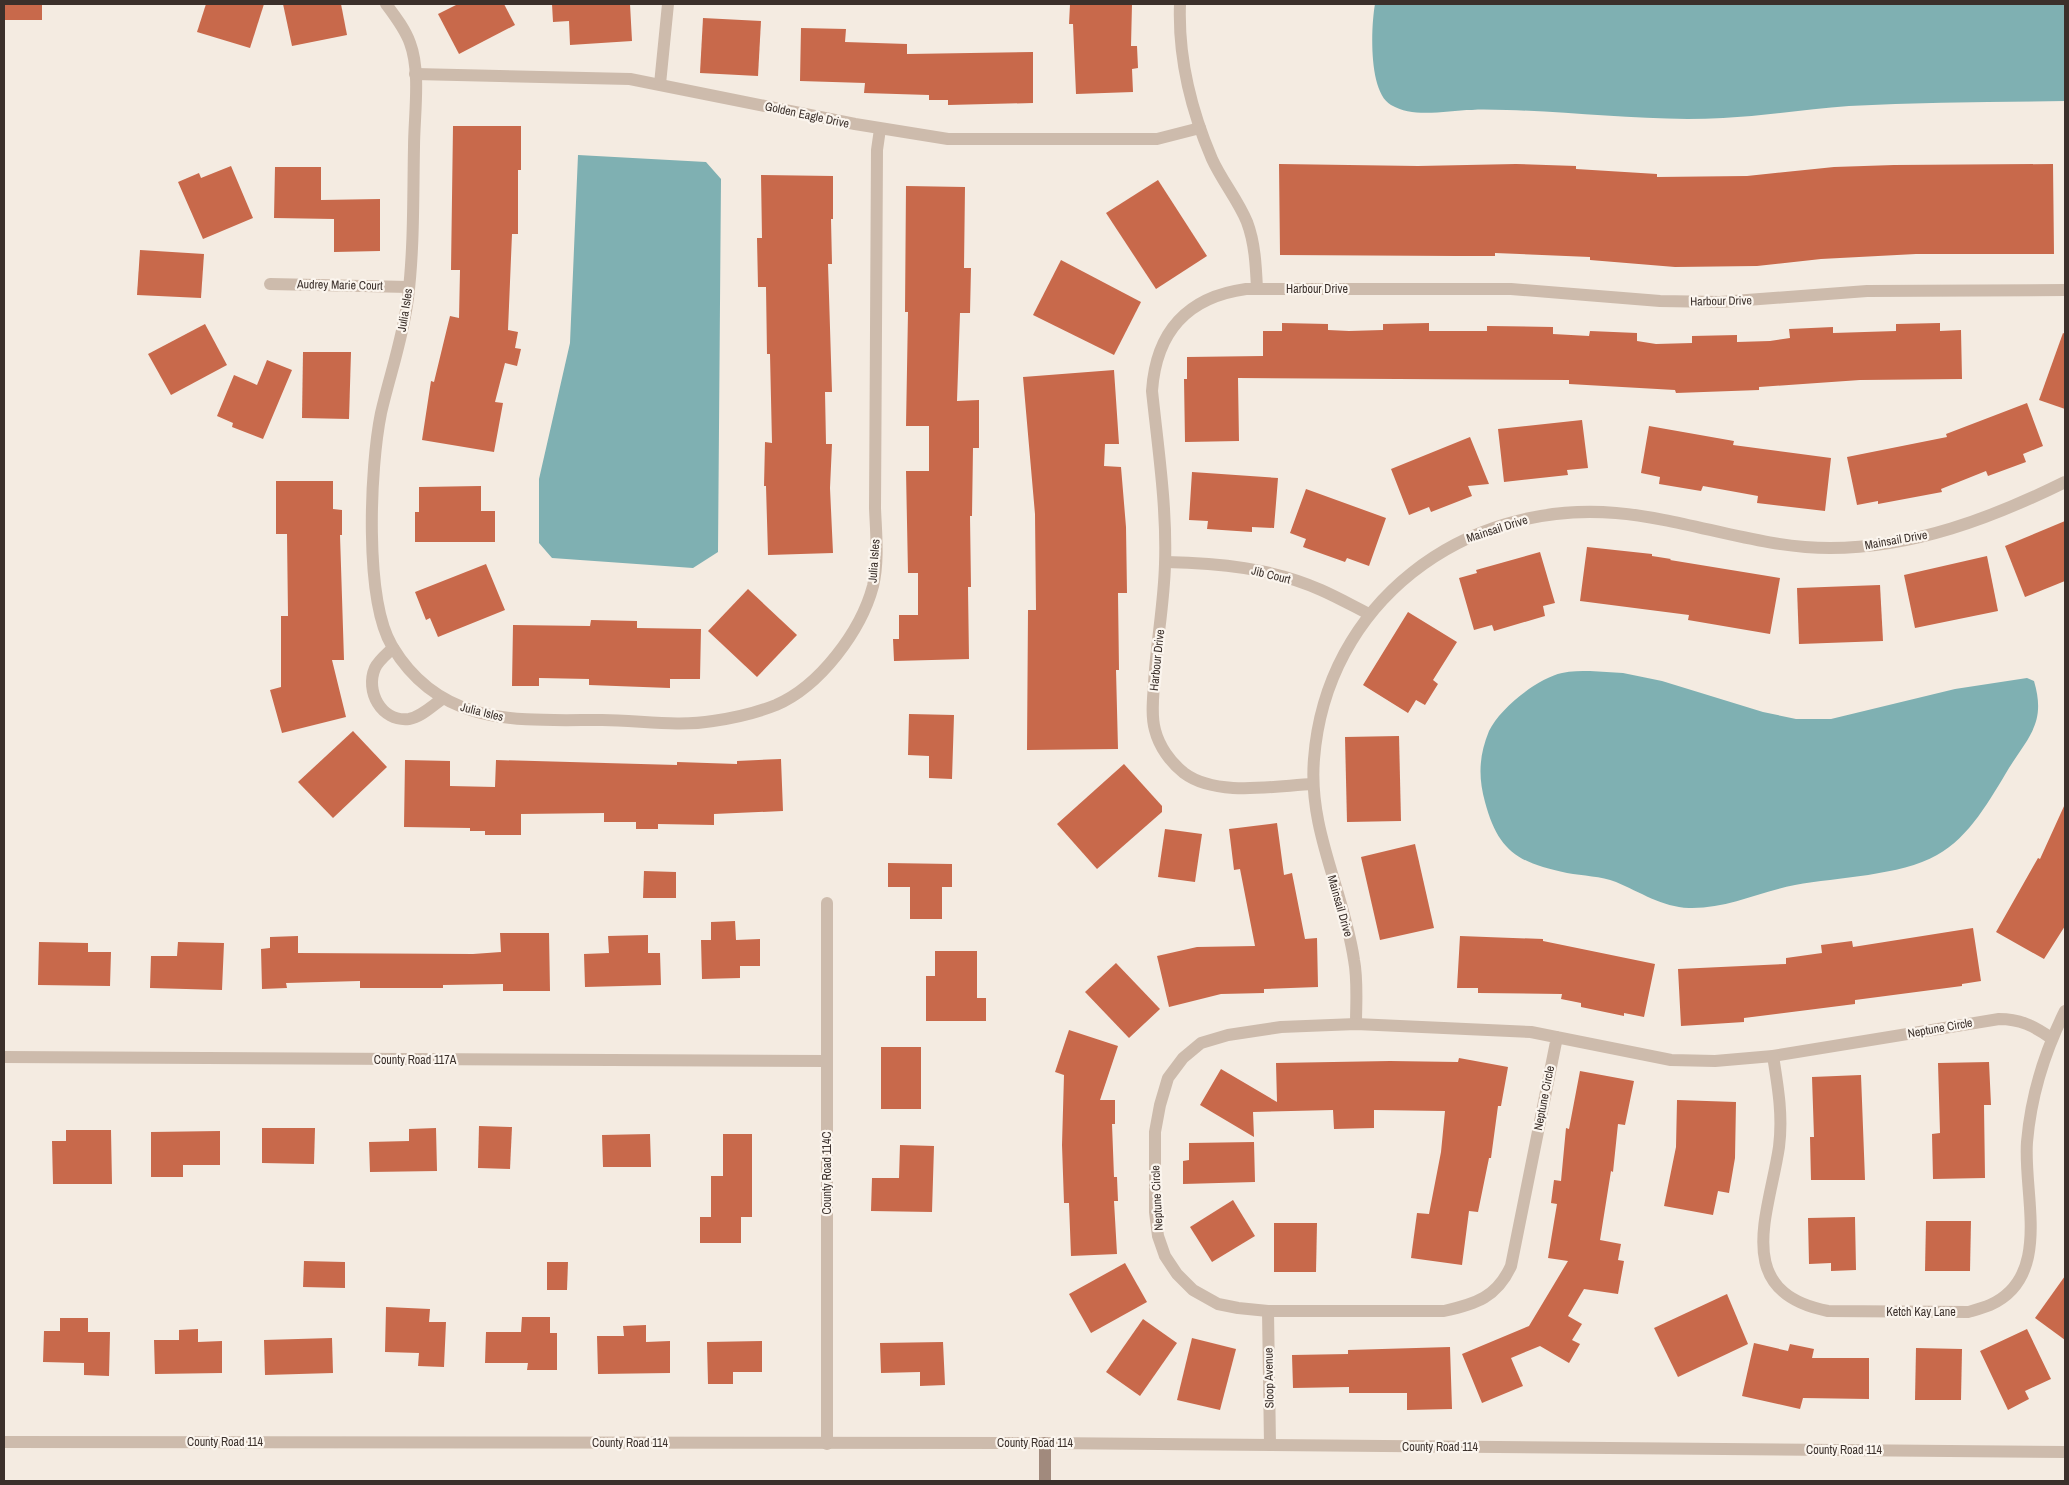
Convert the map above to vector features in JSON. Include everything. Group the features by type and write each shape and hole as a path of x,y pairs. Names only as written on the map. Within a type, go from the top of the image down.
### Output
{"street":[{"name":"Julia Isles","path":"386,4 410,43 415,65 413,236 409,287 400,344 380,417 374,484 375,589 384,628 393,648 424,685 442,699 468,710 497,718 710,722 752,714 780,703 809,682 838,655 861,621 874,583 876,546 877,150 880,129"},
{"path":"660,84 668,4"},
{"path":"1180,4 1185,67 1200,128 1213,161 1247,223 1255,259 1257,289"},
{"name":"Golden Eagle Drive","path":"415,74 598,76 660,84 880,129 948,138 1157,138 1200,128"},
{"name":"Audrey Marie Court","path":"270,284 409,287"},
{"name":"Harbour Drive","path":"1313,784 1216,787 1200,782 1184,773 1162,748 1154,729 1153,700 1166,562 1162,492 1152,391 1153,373 1159,352 1170,330 1184,315 1203,300 1223,292 1257,289 1511,289 1660,301 1703,302 1760,300 1867,291 2065,290"},
{"name":"Mainsail Drive","path":"1356,1024 1354,959 1318,826 1313,784 1317,728 1325,699 1342,658 1369,614 1394,588 1435,555 1460,541 1498,526 1535,517 1572,513 1614,512 1803,547 1857,546 1914,538 1960,526 2014,507 2065,482"},
{"name":"Jib Court","path":"1166,562 1230,566 1288,578 1320,590 1369,614"},
{"path":"393,648 376,666 372,681 373,695 381,708 391,716 408,719 420,715 442,699"},
{"name":"County Road 114C","path":"827,903 827,1444"},
{"name":"Ketch Kay Lane","path":"1772,1056 1782,1118 1779,1147 1762,1236 1763,1259 1772,1277 1788,1297 1808,1308 1828,1311 1968,1312 1990,1305 2006,1295 2020,1281 2028,1261 2030,1238 2027,1144 2030,1110 2039,1072 2051,1038 2065,1011"},
{"name":"Neptune Circle","path":"1557,1037 1513,1257 1504,1281 1489,1296 1444,1311 1268,1311 1218,1304 1193,1290 1177,1274 1165,1256 1158,1236 1155,1212 1155,1132 1160,1105 1168,1078 1183,1058 1201,1043 1228,1035 1282,1027 1356,1024 1531,1032 1557,1037 1671,1060 1715,1061 1772,1056 1999,1019 2014,1019 2033,1026 2051,1038"},
{"name":"County Road 117A","path":"4,1056 827,1061"},
{"name":"Sloop Avenue","path":"1268,1311 1270,1445"},
{"name":"County Road 114","path":"4,1442 1045,1443 2065,1452"},
{"path":"1045,1443 1046,1481"}],"water":[{"path":"1375,4 2065,4 2065,101 1957,102 1833,107 1739,117 1696,119 1642,118 1507,110 1410,112 1391,105 1384,98 1378,87 1372,42"},
{"path":"578,155 706,162 721,179 718,552 693,568 552,558 539,543 539,479 570,343"},
{"path":"1590,671 1623,673 1662,681 1763,712 1796,719 1831,719 1955,689 2027,678 2034,681 2038,707 2037,718 2029,737 1987,804 1969,828 1949,848 1937,855 1922,862 1887,872 1795,885 1716,906 1703,908 1679,907 1660,902 1610,880 1567,873 1535,865 1512,852 1496,832 1490,819 1483,793 1481,757 1489,731 1494,722 1521,695 1542,681 1562,673"}],"building":[{"path":"4,4 42,4 42,20 4,20"},
{"path":"206,4 264,4 250,48 197,32"},
{"path":"283,4 341,4 347,35 292,46"},
{"path":"458,4 504,4 515,25 459,54 438,14"},
{"path":"552,4 630,4 632,41 570,45 569,21 553,22"},
{"path":"1070,4 1132,4 1131,46 1137,46 1138,68 1132,69 1133,92 1076,94 1073,24 1069,24"},
{"path":"703,18 761,21 758,76 700,73"},
{"path":"801,28 846,29 845,42 907,44 907,54 1033,52 1033,103 948,105 948,100 929,100 929,95 864,93 865,83 800,81"},
{"path":"453,126 521,126 521,170 518,170 518,234 512,234 508,330 518,332 515,348 521,349 517,366 505,363 495,402 503,403 494,452 422,440 431,381 434,382 450,316 459,318 460,270 451,270"},
{"path":"1279,164 1418,166 1516,164 1576,166 1576,169 1657,174 1657,177 1747,176 1834,167 1894,165 2053,164 2054,254 1916,254 1821,259 1757,266 1675,267 1590,260 1590,257 1495,253 1495,256 1280,255"},
{"path":"231,166 253,218 203,239 178,182 199,173 201,178"},
{"path":"275,167 321,167 321,200 380,199 380,251 334,252 334,219 274,218"},
{"path":"761,175 833,176 833,219 831,219 832,264 828,264 832,392 825,392 826,444 832,444 830,488 833,553 768,555 766,486 764,486 765,442 772,443 770,354 767,354 766,287 758,287 757,238 762,238"},
{"path":"1158,180 1207,256 1156,289 1106,213"},
{"path":"906,186 965,187 964,268 971,268 970,313 960,313 957,401 979,400 979,448 973,448 972,516 970,516 971,587 968,587 969,659 894,661 893,639 899,639 899,615 918,615 918,573 908,573 906,471 929,471 929,426 906,426 908,312 905,312"},
{"path":"140,250 204,254 201,298 137,295"},
{"path":"1061,260 1141,302 1114,355 1033,315"},
{"path":"1282,323 1328,324 1328,330 1349,331 1383,330 1383,324 1429,323 1429,331 1487,331 1487,326 1553,327 1553,334 1589,336 1590,331 1637,333 1637,341 1656,344 1692,343 1692,336 1737,335 1737,342 1770,341 1790,338 1789,329 1833,327 1833,333 1896,331 1896,324 1940,323 1940,331 1961,330 1962,379 1860,380 1759,387 1759,390 1676,393 1675,390 1569,384 1569,380 1238,378 1239,441 1185,442 1184,379 1187,379 1187,357 1263,356 1263,331 1282,331"},
{"path":"205,324 227,365 171,395 148,354"},
{"path":"2063,333 2065,334 2065,409 2039,400"},
{"path":"303,352 351,352 349,419 302,418"},
{"path":"267,360 292,370 263,439 232,427 233,423 217,416 234,375 257,385"},
{"path":"1114,370 1119,444 1105,444 1104,466 1121,467 1126,527 1127,593 1118,593 1119,670 1116,670 1118,749 1027,750 1028,610 1036,610 1035,514 1023,377"},
{"path":"2027,403 2043,446 2023,454 2026,462 1988,476 1986,471 1941,489 1942,492 1878,504 1878,501 1857,505 1847,457 1947,437 1946,434"},
{"path":"1582,420 1588,468 1567,470 1568,475 1504,482 1498,429"},
{"path":"1649,426 1734,441 1733,445 1831,458 1825,511 1757,503 1758,496 1703,486 1701,491 1659,484 1660,477 1641,473"},
{"path":"1470,437 1489,484 1468,486 1472,496 1431,512 1429,507 1409,515 1391,469"},
{"path":"1192,472 1278,478 1274,528 1252,527 1252,532 1207,529 1208,521 1189,520"},
{"path":"276,481 333,481 333,509 342,510 342,535 340,535 344,660 332,660 346,717 282,733 270,690 281,687 281,616 288,616 287,534 276,534"},
{"path":"481,486 481,511 495,511 495,542 415,542 415,512 419,512 419,487"},
{"path":"1306,489 1386,518 1369,566 1347,558 1345,562 1303,547 1306,539 1290,533"},
{"path":"2065,521 2065,581 2025,597 2005,546"},
{"path":"1587,547 1652,554 1652,556 1670,560 1780,578 1770,634 1688,620 1689,615 1580,601"},
{"path":"1540,552 1555,603 1543,606 1545,616 1494,631 1492,625 1474,630 1459,578 1477,573 1476,570"},
{"path":"1987,556 1998,611 1915,628 1904,575"},
{"path":"486,564 505,610 438,637 430,618 426,620 415,592"},
{"path":"1880,585 1883,641 1799,644 1797,588"},
{"path":"748,589 797,635 757,677 708,631"},
{"path":"1408,612 1457,642 1433,680 1438,684 1425,705 1416,700 1408,713 1363,685"},
{"path":"591,620 637,621 637,628 701,629 700,679 670,679 670,688 589,685 589,679 539,678 539,686 512,686 513,625 590,626"},
{"path":"909,714 954,715 952,779 929,778 929,756 908,755"},
{"path":"353,731 387,767 333,818 298,782"},
{"path":"1399,736 1401,821 1347,822 1345,737"},
{"path":"781,759 783,811 714,814 714,825 658,824 658,829 636,829 636,822 604,822 604,813 521,814 521,835 485,835 485,831 470,831 470,828 404,827 405,760 450,761 450,786 495,787 496,760 677,765 677,762 737,764 737,761"},
{"path":"1124,764 1162,806 1162,812 1097,869 1057,824"},
{"path":"2065,804 2065,926 2044,959 1996,932 2038,858 2040,859"},
{"path":"1277,823 1284,875 1292,873 1305,939 1317,938 1318,987 1264,989 1264,993 1221,994 1169,1007 1157,956 1197,947 1255,946 1240,869 1234,870 1229,829"},
{"path":"1165,829 1202,834 1195,882 1158,877"},
{"path":"1415,844 1434,928 1380,940 1361,857"},
{"path":"888,863 952,864 952,887 942,887 942,919 910,919 910,887 888,887"},
{"path":"644,871 676,872 676,898 643,898"},
{"path":"735,921 736,940 760,939 760,966 740,966 740,978 702,979 701,940 711,940 711,922"},
{"path":"1973,928 1981,981 1962,984 1962,986 1855,1000 1855,1004 1744,1018 1744,1022 1681,1026 1678,969 1786,964 1786,958 1822,953 1821,945 1852,941 1853,947"},
{"path":"500,933 549,933 550,991 503,991 503,984 443,985 443,988 360,988 360,981 286,983 287,988 262,989 261,949 270,948 270,937 298,936 298,953 473,954 501,952"},
{"path":"648,935 648,953 660,953 661,985 585,987 584,954 609,953 608,936"},
{"path":"1460,936 1543,939 1543,941 1655,964 1644,1017 1624,1013 1624,1016 1581,1007 1581,1003 1561,999 1562,994 1478,993 1478,988 1457,988"},
{"path":"39,942 88,943 88,952 111,952 110,986 38,985"},
{"path":"178,942 224,943 222,990 150,988 151,956 177,956"},
{"path":"935,951 977,951 977,998 986,998 986,1021 926,1021 926,976 935,976"},
{"path":"1116,963 1160,1009 1129,1038 1085,992"},
{"path":"1069,1030 1118,1046 1100,1100 1115,1100 1115,1124 1112,1124 1114,1177 1117,1177 1118,1201 1114,1201 1117,1254 1071,1256 1069,1203 1064,1203 1062,1145 1064,1075 1055,1072"},
{"path":"881,1047 921,1047 921,1109 881,1109"},
{"path":"1459,1058 1508,1067 1501,1106 1498,1106 1491,1158 1489,1158 1478,1212 1469,1211 1462,1265 1411,1258 1417,1213 1429,1214 1441,1152 1445,1111 1374,1110 1374,1128 1334,1129 1333,1110 1253,1112 1254,1137 1200,1105 1221,1069 1277,1102 1276,1063 1458,1062"},
{"path":"1989,1062 1991,1105 1984,1105 1985,1178 1933,1179 1932,1134 1940,1133 1938,1063"},
{"path":"1580,1071 1634,1081 1625,1125 1618,1124 1613,1172 1611,1171 1600,1240 1621,1244 1618,1260 1624,1261 1618,1294 1584,1289 1568,1316 1582,1324 1572,1340 1580,1344 1569,1363 1540,1346 1511,1358 1523,1386 1482,1403 1462,1354 1529,1326 1568,1261 1548,1258 1557,1204 1551,1203 1554,1180 1561,1181 1566,1128 1569,1129"},
{"path":"1861,1075 1865,1180 1811,1180 1810,1137 1814,1137 1812,1077"},
{"path":"1677,1100 1736,1102 1735,1158 1729,1193 1718,1191 1713,1215 1664,1206 1676,1147"},
{"path":"479,1126 512,1127 510,1169 478,1168"},
{"path":"262,1128 315,1128 314,1164 262,1163"},
{"path":"436,1128 437,1171 370,1172 369,1142 409,1141 409,1129"},
{"path":"66,1130 111,1130 112,1184 53,1184 52,1141 66,1141"},
{"path":"220,1131 220,1165 183,1165 183,1177 151,1177 151,1132"},
{"path":"650,1134 651,1167 603,1167 602,1135"},
{"path":"723,1134 752,1134 752,1217 741,1217 741,1243 700,1243 700,1217 711,1217 711,1176 723,1176"},
{"path":"1254,1142 1255,1182 1183,1184 1183,1161 1189,1160 1189,1143"},
{"path":"900,1145 934,1146 932,1212 871,1211 872,1178 899,1178"},
{"path":"1233,1200 1255,1236 1212,1262 1190,1227"},
{"path":"1855,1217 1856,1270 1831,1271 1831,1263 1809,1264 1808,1218"},
{"path":"1926,1221 1971,1221 1970,1271 1925,1271"},
{"path":"1274,1223 1317,1223 1316,1272 1274,1272"},
{"path":"304,1261 345,1262 345,1288 303,1287"},
{"path":"547,1262 568,1262 567,1290 547,1290"},
{"path":"1125,1263 1147,1302 1091,1333 1069,1294"},
{"path":"2065,1276 2065,1340 2035,1318"},
{"path":"1727,1294 1748,1344 1678,1377 1654,1328"},
{"path":"386,1307 430,1309 429,1322 446,1322 444,1367 418,1366 419,1353 385,1352"},
{"path":"522,1317 550,1317 550,1333 557,1333 557,1370 527,1370 528,1363 485,1363 486,1332 521,1332"},
{"path":"60,1318 88,1318 88,1332 110,1332 109,1376 84,1375 84,1363 43,1362 44,1331 60,1331"},
{"path":"1143,1319 1177,1343 1140,1396 1106,1372"},
{"path":"646,1325 646,1342 670,1341 670,1373 598,1374 597,1336 624,1336 623,1326"},
{"path":"198,1329 198,1342 222,1341 222,1373 155,1374 154,1340 179,1340 179,1330"},
{"path":"2027,1329 2051,1379 2025,1391 2029,1399 2008,1410 1980,1351"},
{"path":"332,1338 333,1373 265,1375 264,1340"},
{"path":"1192,1338 1236,1349 1220,1410 1177,1400"},
{"path":"762,1341 762,1372 733,1372 733,1384 708,1384 707,1342"},
{"path":"943,1342 945,1385 920,1386 920,1372 881,1373 880,1343"},
{"path":"1754,1343 1788,1351 1790,1344 1814,1349 1812,1358 1869,1358 1869,1399 1803,1398 1800,1409 1742,1396"},
{"path":"1450,1347 1452,1409 1407,1410 1407,1393 1349,1393 1349,1387 1293,1388 1292,1355 1348,1354 1348,1350"},
{"path":"1916,1348 1962,1349 1961,1400 1915,1400"}]}
